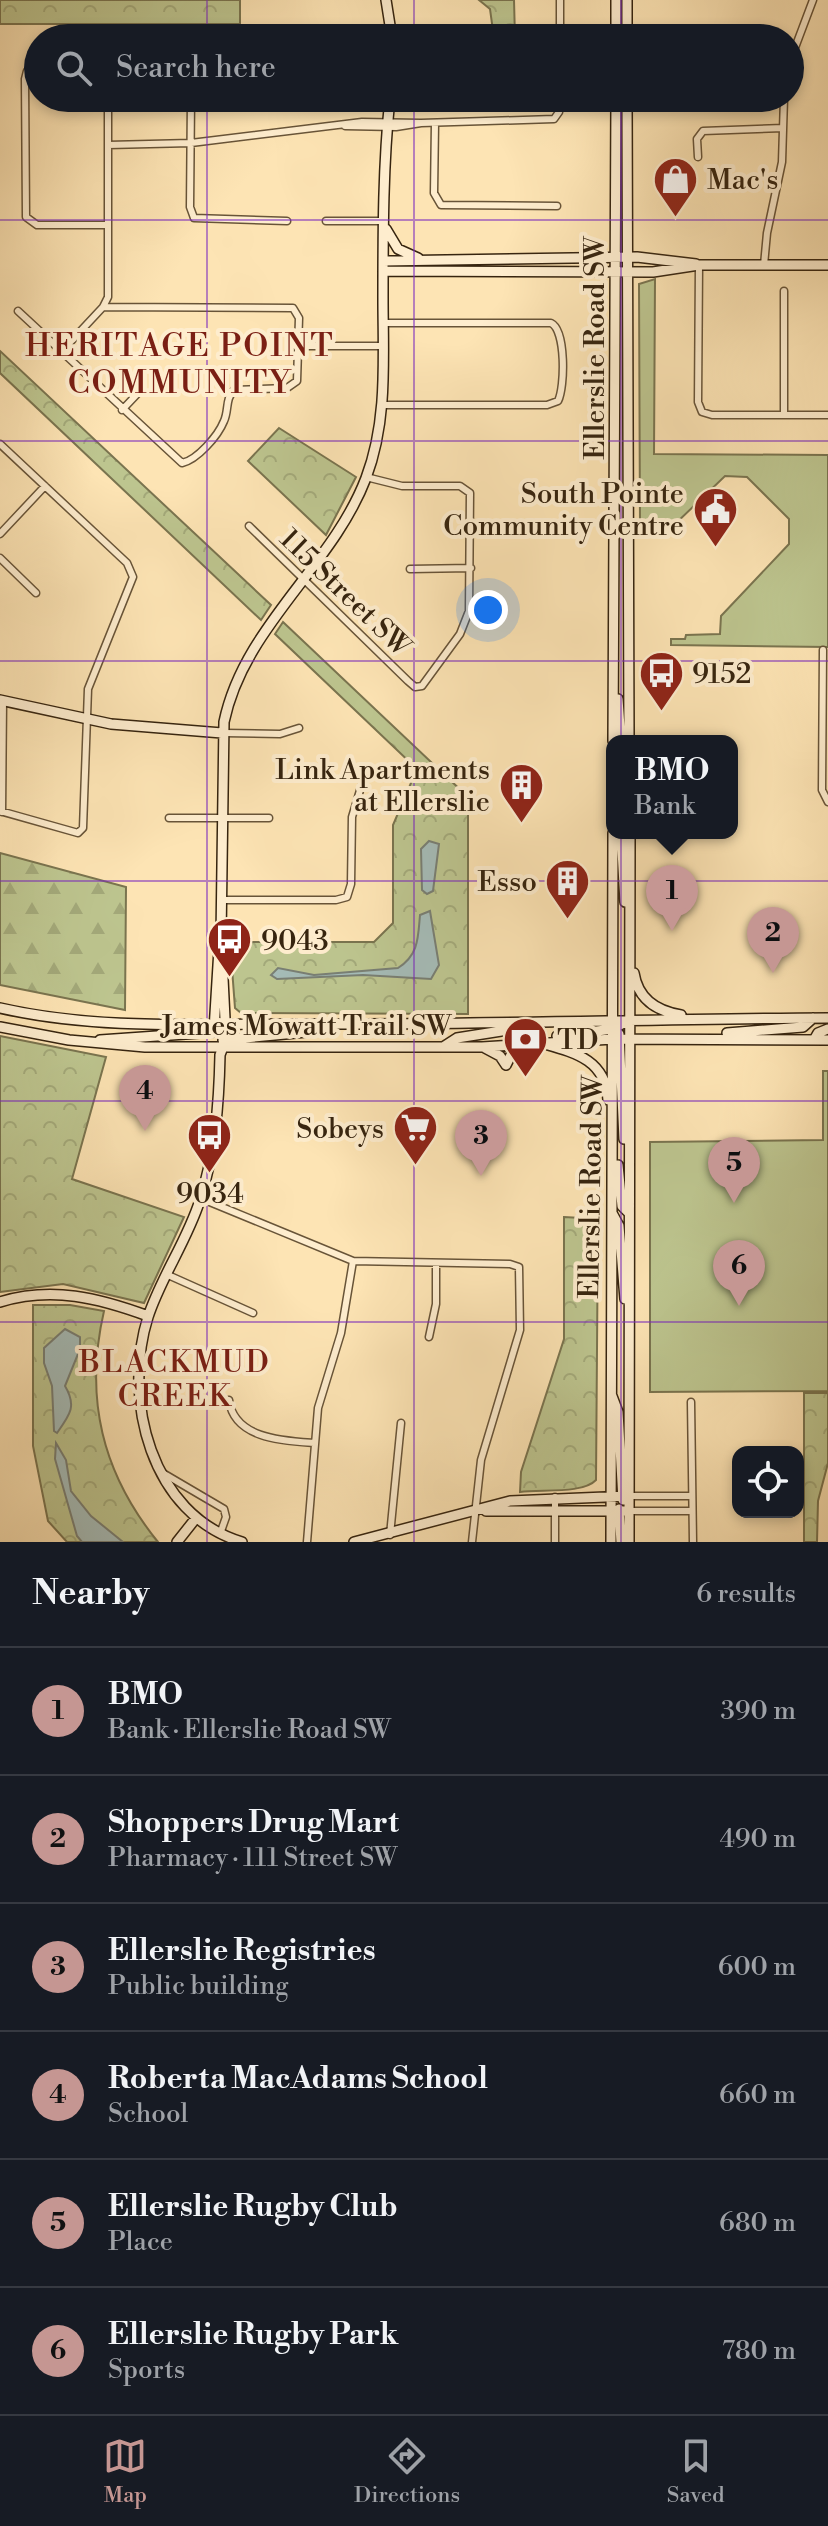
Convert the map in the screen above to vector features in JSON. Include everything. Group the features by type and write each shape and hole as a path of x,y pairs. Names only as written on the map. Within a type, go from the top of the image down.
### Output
{"main road":[{"path":"386,0 390,24"},
{"path":"616,0 616,24"},
{"path":"627,0 627,24"},
{"path":"242,1542 220,1534 196,1518 161,1472 144,1426 139,1391 140,1353 148,1316 200,1198 215,1131 226,1024 221,938 222,733 241,671 301,580 342,526 366,477 382,405 383,221 388,112"},
{"name":"Ellerslie Road SW","path":"617,112 622,258"},
{"name":"Ellerslie Road SW","path":"627,112 622,271 629,735"},
{"path":"383,221 398,249 425,259"},
{"path":"383,266 425,259 622,258 699,265 828,265"},
{"path":"383,266 653,272 699,265"},
{"name":"Ellerslie Road SW","path":"613,735 622,271"},
{"path":"613,664 620,735"},
{"path":"2,701 157,730 222,733"},
{"name":"Ellerslie Road SW","path":"613,839 618,1032 629,1182 626,1496"},
{"path":"621,839 623,881 630,925"},
{"name":"Ellerslie Road SW","path":"610,1497 613,1126 618,1032 630,1019 630,839"},
{"path":"221,938 214,1028 222,1047"},
{"path":"630,943 635,979 644,997 671,1013 704,1019"},
{"name":"James Mowatt Trail SW","path":"0,1008 104,1022 214,1028 226,1024 542,1023 618,1032"},
{"path":"700,1038 803,1027 813,1018"},
{"path":"618,1032 630,1019 828,1018"},
{"path":"428,1025 440,1034 443,1047 457,1038 505,1032 542,1023"},
{"path":"222,1047 351,1024"},
{"name":"James Mowatt Trail SW","path":"0,1027 79,1041 145,1047 482,1047 618,1032"},
{"path":"79,1041 214,1028"},
{"path":"814,1040 818,1033 828,1029"},
{"path":"618,1032 651,1039"},
{"path":"629,1182 634,1051 639,1042 700,1038 828,1040"},
{"path":"538,1042 574,1052 596,1066 605,1083 613,1126"},
{"path":"482,1047 500,1056 506,1065 512,1053 525,1043"},
{"path":"613,1139 622,1206 629,1213"},
{"path":"612,1213 619,1226 622,1284 629,1319"},
{"path":"0,1302 38,1295 67,1294 98,1299 148,1316"},
{"path":"609,1389 618,1412 626,1496 611,1542"},
{"path":"354,1542 510,1501 626,1496"},
{"path":"610,1497 620,1511 629,1542"},
{"path":"474,1512 620,1511"},
{"path":"620,1511 621,1542"},
{"path":"177,1542 196,1518"}],"street":[{"path":"560,0 560,24"},
{"path":"803,24 813,0"},
{"path":"25,112 26,217 37,225 108,225"},
{"path":"61,352 103,307 108,293 108,112"},
{"path":"191,112 190,207 194,218 287,221"},
{"path":"108,145 191,143 345,126 554,119 559,112"},
{"path":"764,265 781,171 784,112"},
{"path":"435,123 435,197 441,205 557,206"},
{"path":"698,157 697,139 703,131 783,128"},
{"path":"774,207 785,211"},
{"path":"326,221 383,221"},
{"path":"699,265 700,409 709,415 828,415"},
{"path":"784,291 784,415"},
{"path":"18,311 174,459 184,464 220,429 228,398 234,390 287,388 296,384 299,346 295,310 286,307 103,307"},
{"path":"382,405 547,405 558,401 561,392 561,335 557,326 547,323 383,323"},
{"path":"299,346 383,346"},
{"path":"122,410 140,391"},
{"path":"0,444 132,570 132,582 93,670 86,719 85,819 80,831 66,832 1,812 2,701"},
{"path":"366,477 402,486 467,488 471,497 471,568 410,569"},
{"path":"0,534 45,486"},
{"name":"115 Street SW","path":"249,526 301,580 415,687 428,682 463,628 470,602 471,568"},
{"path":"0,558 36,593"},
{"path":"823,650 822,790 828,802"},
{"path":"222,733 282,734 299,728"},
{"path":"221,900 336,900 347,897 351,884 352,817 361,787"},
{"path":"169,818 269,818"},
{"path":"200,1198 353,1261 510,1264 521,1270 520,1330 482,1454 472,1542"},
{"path":"307,1542 320,1398 341,1333 353,1261"},
{"path":"429,1337 436,1304 436,1264"},
{"path":"168,1275 253,1313"},
{"path":"229,1400 233,1414 254,1431 277,1439 314,1443"},
{"path":"691,1402 693,1542"},
{"path":"390,1535 401,1423"},
{"path":"161,1472 224,1509 226,1517 220,1534"},
{"path":"626,1496 691,1496"},
{"path":"555,1497 555,1542"},
{"path":"620,1511 692,1511"}],"green space":[{"path":"0,0 240,0 240,24 0,24"},
{"path":"479,0 514,0 515,24 492,24 490,9"},
{"path":"655,279 654,454 828,455 828,647 671,645 671,639 685,639 686,635 720,634 721,616 789,544 789,519 747,477 725,476 672,527 640,527 639,284"},
{"path":"0,351 271,605 261,620 0,373"},
{"path":"279,428 356,477 326,535 248,461"},
{"path":"283,622 468,797 468,1014 241,1013 235,1008 230,942 374,942 393,923 393,825 417,769 275,634"},
{"path":"0,853 126,887 125,1010 0,985"},
{"path":"0,1036 106,1057 72,1179 184,1217 144,1303 63,1284 0,1292"},
{"path":"823,1071 828,1071 828,1391 650,1392 650,1142 823,1140"},
{"path":"564,1217 598,1219 596,1480 572,1489 520,1492 521,1472 564,1339"},
{"path":"33,1305 70,1305 104,1311 96,1374 102,1433 123,1489 158,1542 67,1542 48,1521 33,1446"},
{"path":"804,1393 828,1393 828,1463 818,1501 817,1542 804,1542"}],"water":[{"path":"429,841 439,844 433,891 427,894 422,890 421,849"},
{"path":"430,911 439,965 431,979 363,975 277,979 271,975 278,968 314,975 398,968 414,951 420,915"},
{"path":"65,1329 80,1337 80,1349 65,1386 71,1399 70,1410 57,1433 54,1431 52,1386 44,1363 44,1348"},
{"path":"56,1443 66,1460 71,1491 91,1516 123,1542 82,1542 77,1536 55,1459"}],"place":[{"name":"Mac's","path":"676,218"},
{"name":"South Pointe Community Centre","path":"715,548"},
{"name":"9152","path":"661,712"},
{"name":"Link Apartments at Ellerslie","path":"521,824"},
{"name":"Esso","path":"568,920"},
{"name":"BMO","path":"672,931"},
{"name":"Shoppers Drug Mart","path":"773,973"},
{"name":"9043","path":"230,979"},
{"name":"TD","path":"526,1078"},
{"name":"Roberta MacAdams School","path":"145,1131"},
{"name":"Sobeys","path":"415,1167"},
{"name":"9034","path":"210,1175"},
{"name":"Ellerslie Registries","path":"481,1176"},
{"name":"Ellerslie Rugby Club","path":"734,1203"},
{"name":"Ellerslie Rugby Park","path":"739,1306"}],"district":[{"name":"HERITAGE POINT COMMUNITY","path":"180,364"},
{"name":"BLACKMUD CREEK","path":"175,1379"}]}
